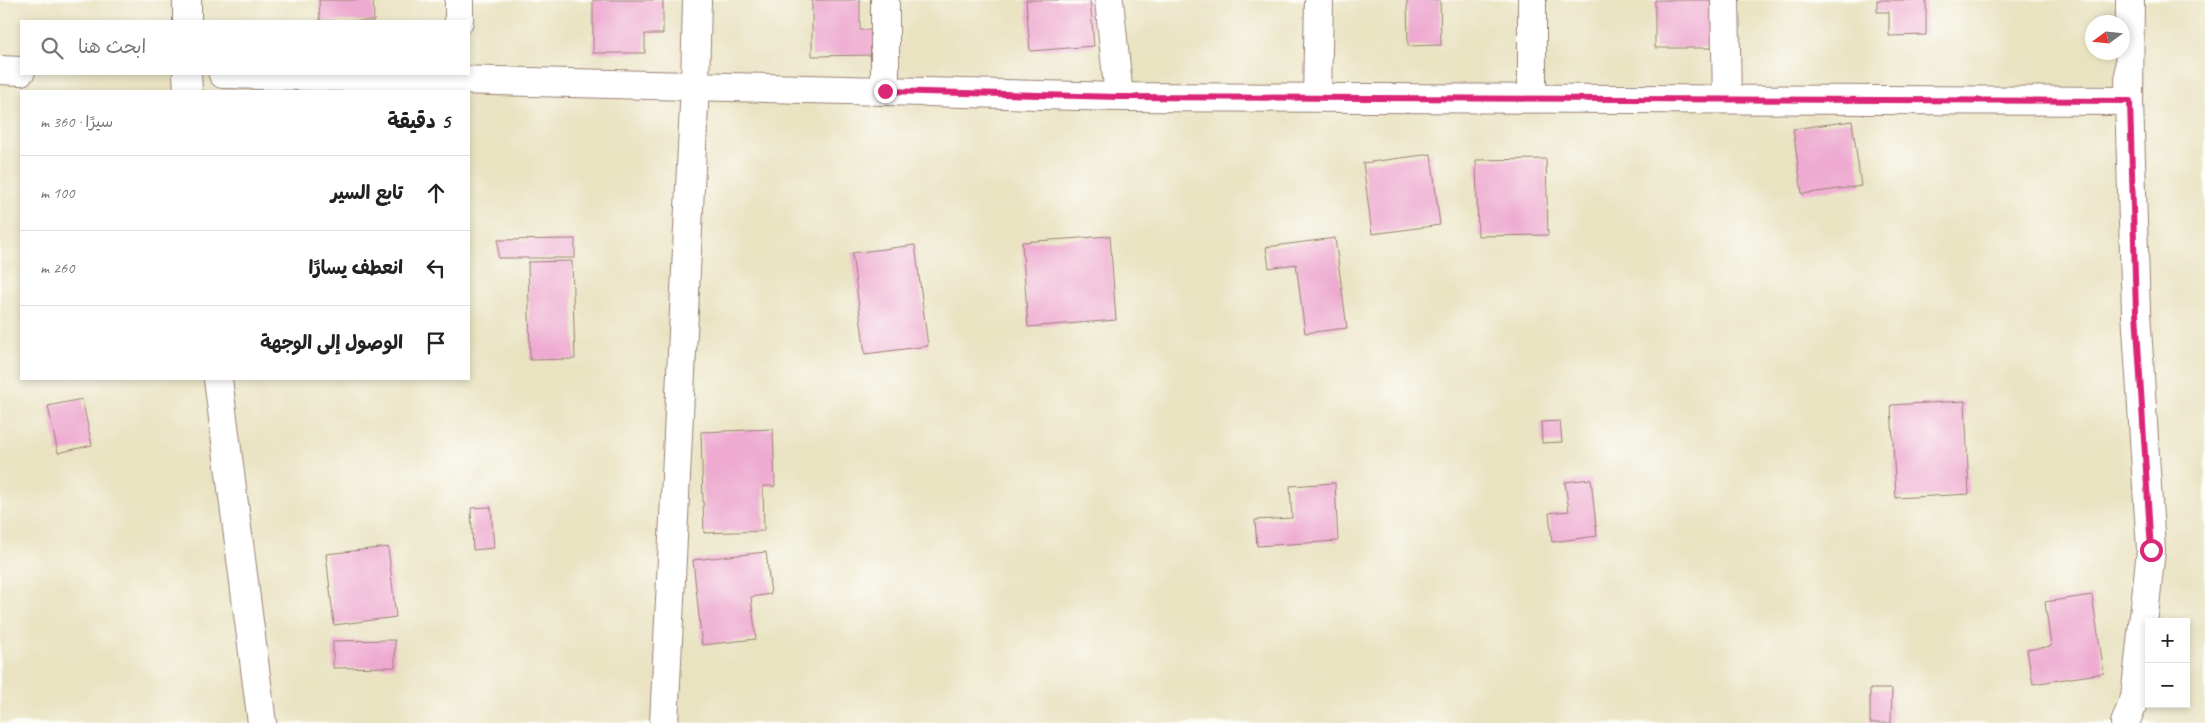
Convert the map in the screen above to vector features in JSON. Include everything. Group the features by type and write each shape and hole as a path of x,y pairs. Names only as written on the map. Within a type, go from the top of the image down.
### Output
{"street":[{"path":"187,0 187,20"},
{"path":"459,0 459,20"},
{"path":"664,723 695,85 697,0"},
{"path":"885,91 886,0"},
{"path":"1109,0 1119,97"},
{"path":"1317,97 1319,0"},
{"path":"1532,0 1532,98"},
{"path":"1725,0 1727,99"},
{"path":"2125,723 2136,698 2151,550 2136,312 2130,101 2130,0"},
{"path":"0,70 20,70"},
{"path":"186,75 188,90"},
{"path":"301,75 458,77 1119,97 2130,101"},
{"path":"218,380 262,723"}],"building":[{"path":"319,0 373,0 374,20 320,20"},
{"path":"593,0 663,0 663,34 645,34 645,53 593,53"},
{"path":"812,0 860,0 860,30 874,30 875,55 812,56"},
{"path":"1026,0 1090,0 1094,46 1030,51"},
{"path":"1407,0 1440,0 1441,45 1408,46"},
{"path":"1655,0 1711,0 1712,48 1655,48"},
{"path":"1877,0 1926,0 1926,35 1889,36 1889,12 1877,12"},
{"path":"1852,121 1861,186 1802,194 1793,129"},
{"path":"1431,154 1440,225 1372,234 1363,163"},
{"path":"1546,159 1548,235 1478,236 1476,160"},
{"path":"1110,236 1116,320 1028,327 1022,242"},
{"path":"1335,238 1347,328 1305,333 1296,264 1269,268 1266,247"},
{"path":"575,239 575,258 498,258 498,240"},
{"path":"915,245 928,346 865,354 852,253"},
{"path":"572,261 575,359 530,360 528,262"},
{"path":"82,399 92,445 58,453 48,406"},
{"path":"1965,401 1969,494 1896,498 1891,405"},
{"path":"1560,421 1562,442 1542,443 1541,422"},
{"path":"773,429 775,486 763,486 764,531 704,533 701,432"},
{"path":"1591,479 1597,536 1552,542 1549,513 1569,511 1565,482"},
{"path":"1335,483 1338,541 1257,546 1255,520 1292,518 1290,486"},
{"path":"491,507 494,548 473,550 471,508"},
{"path":"388,547 396,617 334,625 326,554"},
{"path":"766,552 771,594 751,597 756,639 702,645 693,560"},
{"path":"2092,595 2104,673 2033,684 2027,650 2051,646 2045,602"},
{"path":"395,640 395,667 333,668 333,641"},
{"path":"1870,689 1892,689 1891,723 1870,723"}],"route":[{"path":"885,91 1119,97 2130,101 2136,312 2151,550"}]}
